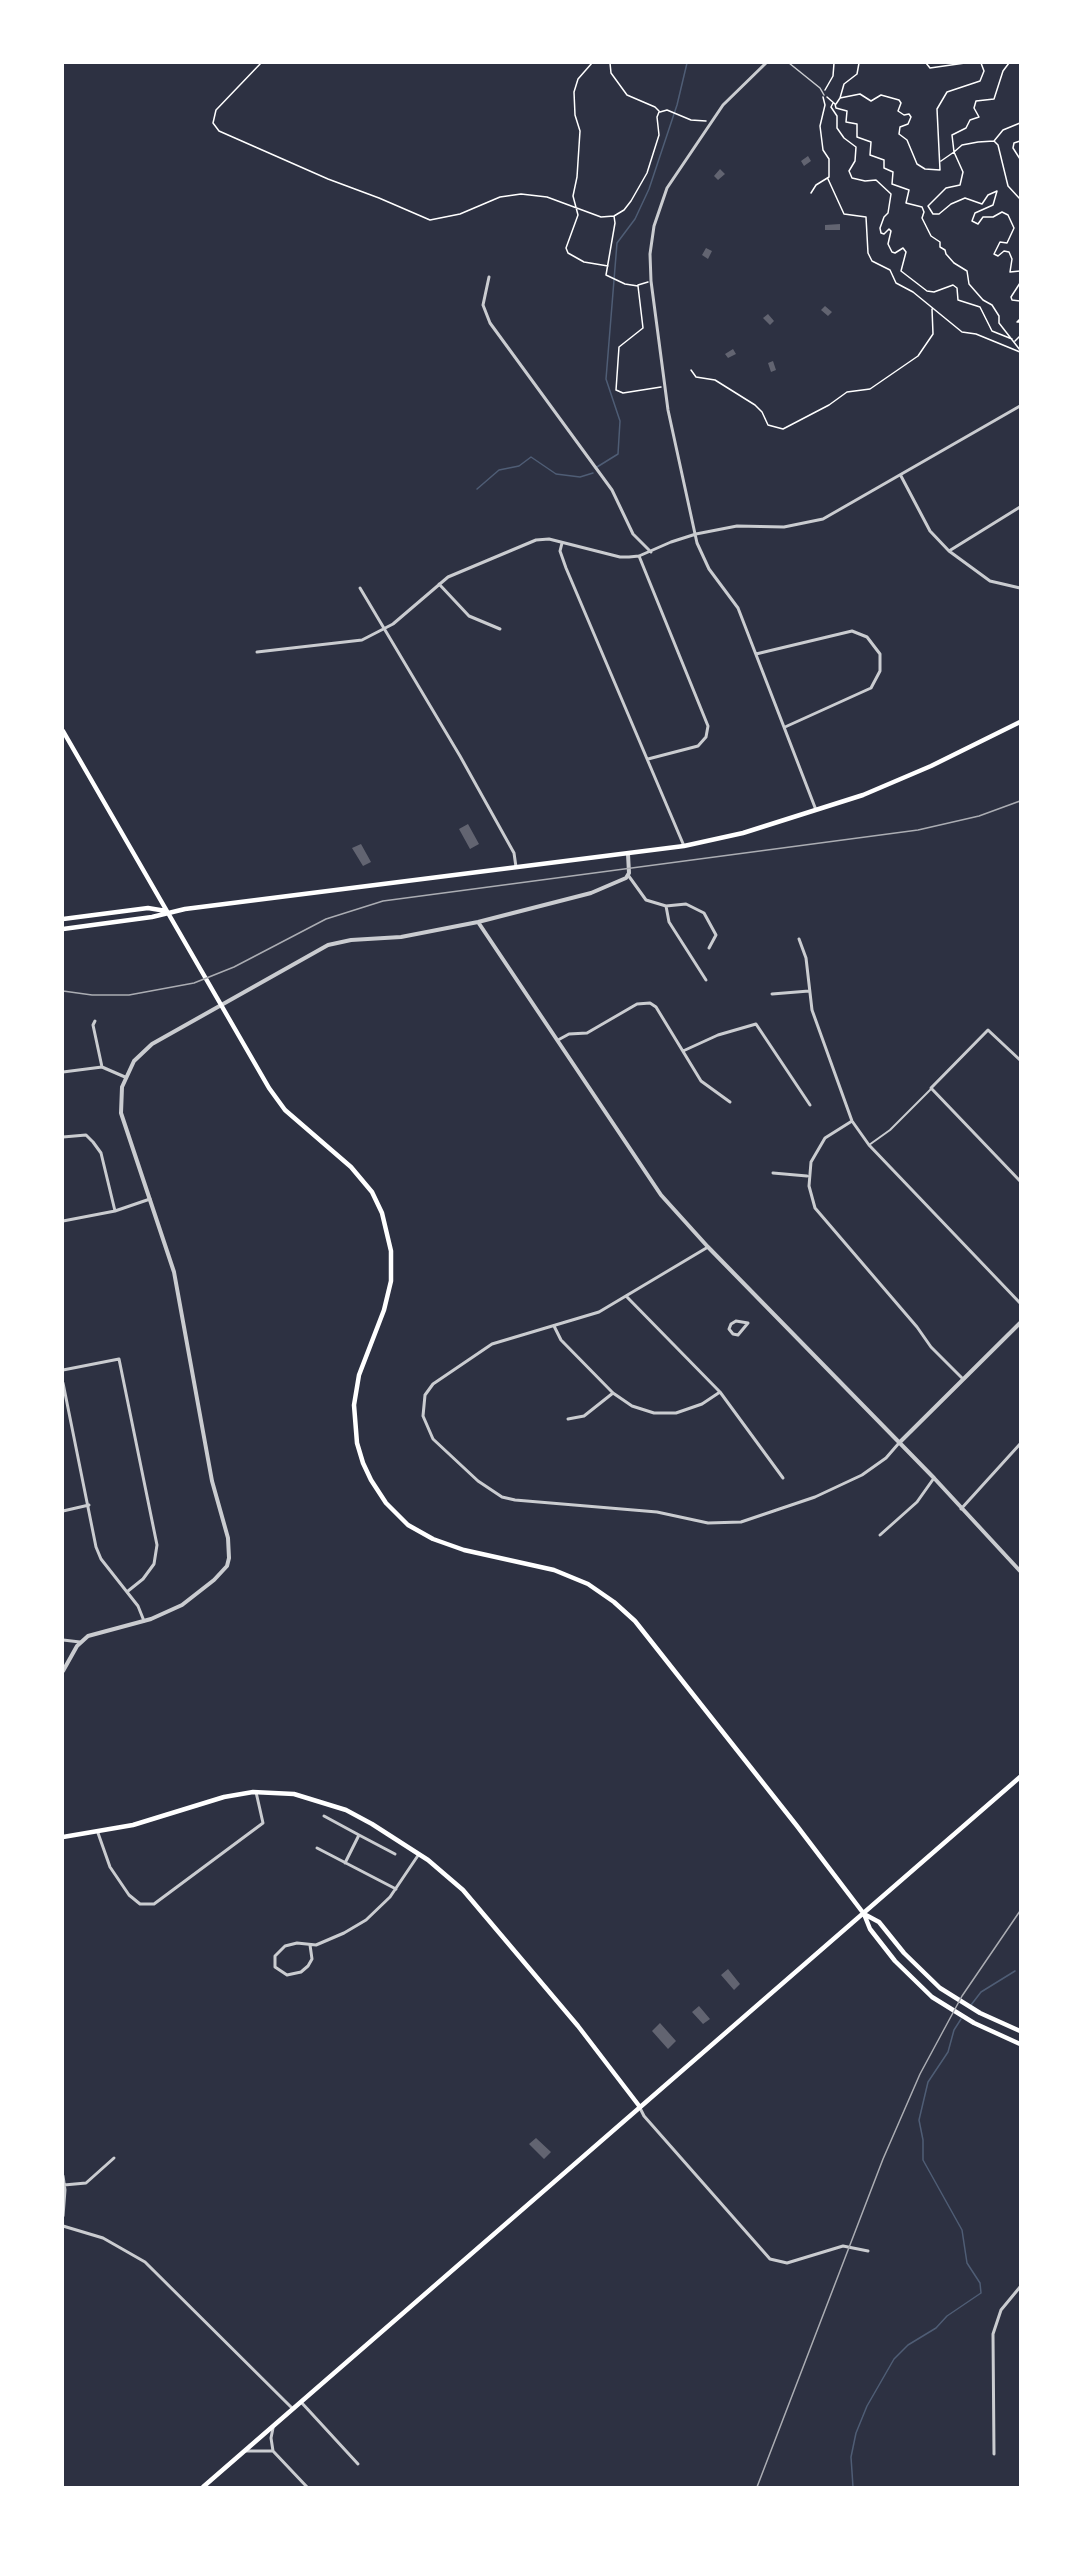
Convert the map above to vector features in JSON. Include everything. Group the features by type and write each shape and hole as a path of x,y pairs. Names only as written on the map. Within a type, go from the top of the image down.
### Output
{"main road":[{"path":"63,928 152,918 169,912 684,846 743,833 816,811 931,766 1020,722"},
{"path":"63,731 269,1088 285,1110 351,1167 372,1192 385,1224 391,1251 391,1281 384,1310 359,1375 354,1405 357,1443 363,1463 386,1503 408,1526 433,1539 464,1550 554,1570 588,1584 614,1602 635,1621 864,1914 870,1929 895,1961 932,1997 948,2008 993,2033 1020,2044"},
{"path":"63,919 148,908 169,912"},
{"path":"203,2487 1020,1778"},
{"path":"63,1837 98,1833 154,1820 225,1797 256,1792 294,1794 335,1806 364,1819 447,1875 470,1897 578,2026 640,2107"},
{"path":"864,1914 879,1922 924,1974 954,1998 1020,2031"}],"street":[{"path":"766,63 727,100 672,180 659,207 651,245 651,281 673,438 697,543 709,569 738,609 816,811"},
{"path":"489,277 483,305 489,323 612,490 633,534 651,552"},
{"path":"257,652 356,642 384,630 402,618 439,584 457,572 536,540 562,542 620,557 639,556 696,534 737,526 784,527 823,519 1020,406"},
{"path":"901,476 930,531 949,551 990,581 1020,588"},
{"path":"949,551 1020,507"},
{"path":"562,542 560,551 566,568 684,846"},
{"path":"639,556 708,726 706,737 698,746 648,759"},
{"path":"439,584 469,616 500,629"},
{"path":"360,588 460,756 514,853 516,868"},
{"path":"756,654 852,631 867,637 880,654 880,671 871,688 784,727"},
{"path":"628,854 628,875 646,900 666,906 686,904 704,913 716,935 709,948"},
{"path":"63,1671 80,1642 88,1636 144,1621 182,1605 214,1580 227,1566 230,1558 228,1538 212,1481 174,1272 122,1113 121,1095 125,1077 134,1061 147,1048 328,945 351,940 401,937 478,922 591,893 617,883 628,875"},
{"path":"666,906 669,922 706,980"},
{"path":"478,922 661,1195 708,1247 934,1478 1020,1571"},
{"path":"799,939 806,958 812,1010 852,1121 869,1145 1020,1303"},
{"path":"772,994 809,991"},
{"path":"556,1041 569,1034 587,1033 643,1002 656,1007 701,1081 730,1102"},
{"path":"95,1021 93,1025 102,1067"},
{"path":"683,1052 718,1035 756,1024 810,1105"},
{"path":"869,1145 890,1130 988,1030 1020,1060"},
{"path":"63,1072 102,1067 125,1077"},
{"path":"931,1088 1020,1181"},
{"path":"852,1121 825,1138 811,1162 808,1176 812,1199 819,1213 917,1327 931,1347 963,1379"},
{"path":"63,1137 86,1135 93,1142 100,1153 115,1211"},
{"path":"773,1173 808,1176"},
{"path":"63,1221 115,1211 150,1199"},
{"path":"708,1247 599,1312 492,1344 433,1384 425,1395 423,1416 434,1439 478,1481 502,1497 657,1512 708,1523 741,1522 815,1497 862,1475 886,1458 1020,1323"},
{"path":"626,1296 720,1392 783,1478"},
{"path":"736,1321 748,1323 746,1327 738,1335 733,1334 729,1329 736,1321"},
{"path":"554,1326 561,1340 614,1393 632,1406 654,1413 676,1413 702,1404 720,1392"},
{"path":"63,1370 119,1359 157,1545 154,1564 143,1579 128,1591"},
{"path":"63,1383 96,1548 101,1558 138,1606 144,1621"},
{"path":"568,1419 584,1416 614,1393"},
{"path":"961,1509 1020,1444"},
{"path":"880,1535 917,1502 934,1478"},
{"path":"63,1511 89,1506"},
{"path":"63,1640 80,1642"},
{"path":"98,1833 110,1867 129,1895 140,1904 154,1904 263,1823 256,1792"},
{"path":"324,1816 396,1854"},
{"path":"345,1863 359,1835"},
{"path":"317,1848 396,1889"},
{"path":"310,1946 312,1959 301,1972 287,1975 275,1967 275,1956 285,1946 297,1943 310,1946 362,1923 380,1908 396,1889 418,1854"},
{"path":"640,2107 644,2115 770,2259 787,2263 843,2246 868,2251"},
{"path":"64,2185 86,2183 114,2158"},
{"path":"63,2176 63,2216"},
{"path":"63,2226 104,2238 145,2262 293,2409"},
{"path":"994,2454 993,2334 1001,2310 1020,2287"},
{"path":"301,2402 357,2464"},
{"path":"273,2426 271,2438 273,2451 307,2487"},
{"path":"245,2451 273,2451"}],"lane":[{"path":"789,63 820,88 824,95"}],"path":[{"path":"261,63 216,110 213,123 219,131 328,179 430,220 451,217 496,199 517,194 547,197 601,217 614,216 624,210 647,174 659,135 657,117 659,112"},
{"path":"592,63 578,79 574,92 574,115 580,130 577,177 573,196 578,209 577,220 566,251 584,262 608,266"},
{"path":"610,63 611,73 627,95 655,107 659,112"},
{"path":"834,63 833,76 824,95 825,105 820,126 823,150 829,159 828,179 844,214 866,217 868,253 872,261 890,270 896,283 912,292 962,332 976,334 1020,351"},
{"path":"840,98 841,89 857,74 859,63"},
{"path":"873,63 877,65 880,63"},
{"path":"926,63 930,68 942,68 965,63"},
{"path":"981,63 984,71 980,81 947,92 937,108 940,170 925,169 917,164 908,140 899,134 900,127 908,124 911,117 909,114 904,115 898,111 901,103 899,100 881,95 871,101 860,94 840,98 831,106 837,116 837,128 844,138 856,147 857,152 849,174 857,180 876,180 891,194 888,213 880,228 881,233 884,234 889,229 891,231 888,244 892,252 896,253 903,248 906,252 901,271 927,291 934,292 953,285 957,288 957,300 980,307 992,331 1013,341"},
{"path":"1009,63 1003,71 994,99 976,101 974,108 980,117 970,120 966,128 952,135 954,152 963,172 962,180 957,187 941,191 938,198 928,206 929,211 939,214 951,204 965,198 982,204 988,195 997,191 993,205 975,213 972,221 978,224 983,217 993,217 1002,212 1008,215 1014,228 1007,243 1000,242 994,254 998,256 1004,251 1009,252 1012,259 1010,272 1020,271"},
{"path":"824,95 836,108 847,111 846,122 857,124 857,137 871,142 870,155 884,160 884,168 893,172 892,184 909,190 906,203 922,207 925,227 932,237 940,242 940,247 945,250 948,257 967,271 969,284 983,300 992,305 999,316 999,323 1020,351"},
{"path":"659,112 669,111 691,120 710,123"},
{"path":"994,141 1003,130 1020,123"},
{"path":"941,162 968,143 994,141"},
{"path":"994,141 998,145 1008,186 1020,199"},
{"path":"1020,141 1014,142 1012,148 1020,159"},
{"path":"811,193 818,184 828,179"},
{"path":"614,216 615,223 606,275 625,284 638,286 651,281"},
{"path":"1020,283 1011,297 1012,300 1020,301"},
{"path":"638,286 642,330 625,340 619,347 616,390 623,393 664,386"},
{"path":"691,370 696,377 715,380 755,405 762,412 768,425 783,429 829,405 847,392 870,389 878,385 918,356 933,334 932,309"},
{"path":"1013,341 1020,336"}],"building":[{"path":"808,156 811,161 804,166 801,161"},
{"path":"720,169 725,174 718,180 714,176"},
{"path":"840,224 840,230 825,230 825,225"},
{"path":"706,248 712,251 708,259 702,255"},
{"path":"825,306 832,312 828,316 821,310"},
{"path":"768,314 774,321 770,325 763,318"},
{"path":"733,349 736,354 728,358 725,354"},
{"path":"773,361 776,370 771,372 768,363"},
{"path":"468,824 479,844 470,849 459,829"},
{"path":"361,844 371,862 363,866 352,848"},
{"path":"728,1969 740,1984 734,1990 721,1975"},
{"path":"699,2006 710,2019 703,2024 692,2012"},
{"path":"660,2023 676,2041 668,2049 652,2031"},
{"path":"536,2138 551,2152 544,2159 529,2144"}],"waterway":[{"path":"597,467 618,454 620,421 606,379 617,243 635,219 649,189 677,105 687,63"},
{"path":"477,489 499,470 519,466 531,457 556,474 580,477 593,473"},
{"path":"971,2005 981,1992 1015,1971"},
{"path":"853,2487 851,2457 856,2433 867,2406 894,2359 908,2345 936,2328 947,2316 981,2293 980,2283 967,2263 962,2230 923,2160 923,2140 919,2120 928,2082 948,2052 954,2030 961,2019"}],"railway":[{"path":"63,991 92,995 129,995 194,983 234,967 326,919 383,901 918,830 979,816 1020,801"},
{"path":"757,2487 883,2159 920,2074 962,1996 1020,1911"}]}
